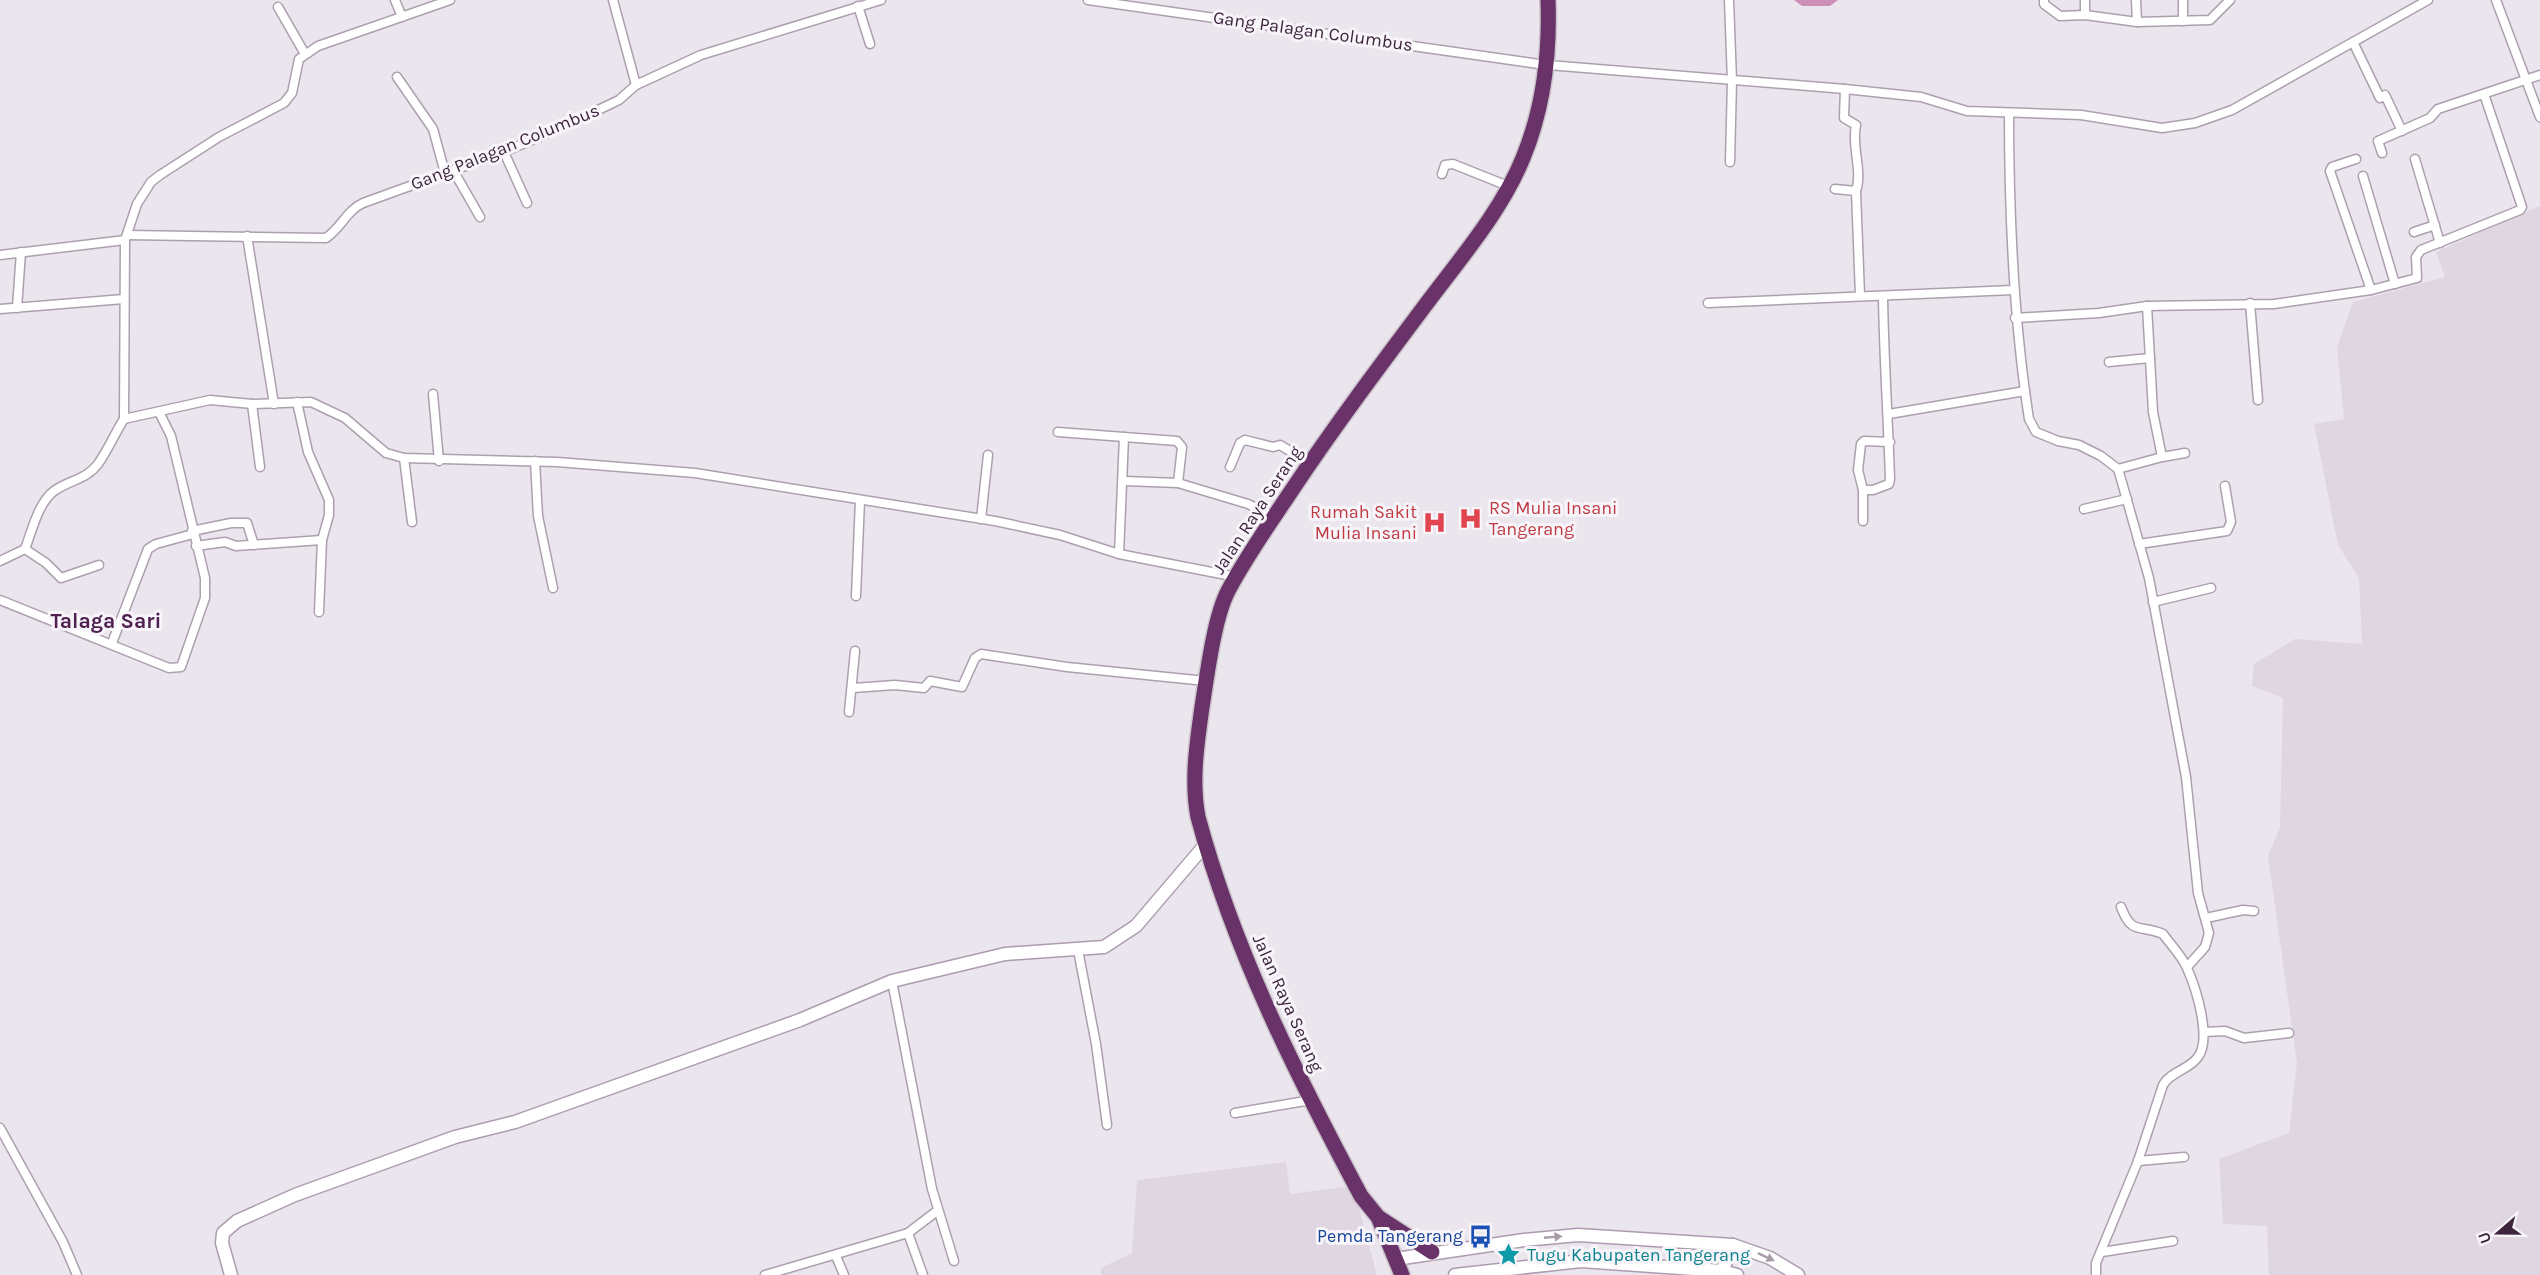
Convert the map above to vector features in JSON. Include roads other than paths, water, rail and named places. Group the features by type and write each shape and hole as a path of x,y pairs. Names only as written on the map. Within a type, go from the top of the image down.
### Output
{"highway":[{"path":"1542,0 1544,65"},
{"path":"1544,65 1548,0"},
{"name":"Jalan Raya Serang","path":"1402,1275 1378,1217 1361,1196 1270,1018 1241,947 1205,845 1193,795 1196,751 1206,681 1227,592 1273,516 1453,268 1508,186 1523,159 1544,65"},
{"path":"1378,1217 1432,1252"}],"street":[{"path":"395,0 402,17"},
{"path":"0,561 25,549 47,498 55,490 78,481 98,464 124,419 126,238 137,204 151,182 193,152 284,103 292,93 296,68 305,54 327,42 450,0"},
{"path":"613,0 636,85"},
{"name":"Gang Palagan Columbus","path":"0,255 126,238 247,236 308,240 326,238 339,227 351,209 504,152 619,100 636,85 701,55 881,0"},
{"name":"Gang Palagan Columbus","path":"1088,0 1544,65 1845,89 1922,97 1967,111 2081,115 2162,128 2195,123 2232,110 2428,0"},
{"path":"1729,0 1732,81 1730,162"},
{"path":"2044,0 2044,4 2060,16 2085,15 2137,22 2210,20 2230,0"},
{"path":"2085,0 2085,15"},
{"path":"2136,0 2137,22"},
{"path":"2183,0 2183,21"},
{"path":"2496,0 2540,117"},
{"path":"858,6 870,44"},
{"path":"278,7 305,54"},
{"path":"2353,42 2379,98 2385,95 2402,131"},
{"path":"2382,153 2378,141 2430,118 2438,109 2540,75"},
{"path":"397,77 433,129 449,171 480,217"},
{"path":"1845,89 1844,118 1856,124 1860,295"},
{"path":"2015,318 2099,313 2147,306 2274,304 2371,290 2417,278 2417,254 2520,210 2522,207 2484,94"},
{"path":"2009,113 2009,203 2013,290 2029,419 2036,432 2079,446 2118,469 2127,499 2153,602 2186,777 2198,894 2206,918 2208,940 2187,967"},
{"path":"504,152 527,203"},
{"path":"2356,159 2332,167 2330,171 2371,290"},
{"path":"2415,159 2440,243"},
{"path":"1442,174 1445,165 1450,163 1508,186"},
{"path":"2363,176 2395,284"},
{"path":"1835,189 1856,191"},
{"path":"2414,232 2435,225"},
{"path":"247,236 274,404"},
{"path":"17,308 21,252"},
{"path":"1708,303 1860,295 1883,298 2013,290"},
{"path":"1863,490 1873,490 1889,484 1890,442 1883,298"},
{"path":"0,309 124,299"},
{"path":"2250,303 2258,400"},
{"path":"2147,306 2152,411 2162,457"},
{"path":"2109,362 2150,358"},
{"path":"1889,414 2025,391"},
{"path":"433,394 439,461"},
{"path":"124,419 210,400 252,404 311,402 345,418 386,453 404,459 535,461 695,473 981,519 1060,536 1119,554 1237,577"},
{"path":"297,402 308,452 328,500 328,515 322,540 320,612"},
{"path":"252,404 260,467"},
{"path":"0,600 112,643 169,668 181,666 205,598 205,578 196,546 180,466 171,436 159,412"},
{"path":"1058,432 1178,441 1182,447 1178,483"},
{"path":"1119,554 1124,481 1124,437"},
{"path":"1230,467 1240,443 1245,440 1273,447 1280,445 1310,463"},
{"path":"1863,521 1863,490 1858,470 1861,444 1864,441 1890,442"},
{"path":"2118,469 2185,453"},
{"path":"981,519 988,455"},
{"path":"404,459 412,522"},
{"path":"535,461 538,516 553,588"},
{"path":"1124,481 1178,483 1248,504 1273,516"},
{"path":"2139,544 2226,531 2231,522 2225,486"},
{"path":"2084,509 2127,499"},
{"path":"856,596 860,500"},
{"path":"112,643 147,549 193,532 231,522 247,523 254,545"},
{"path":"196,546 225,542 236,546 322,540"},
{"path":"25,549 62,578 99,565"},
{"path":"2153,602 2211,588"},
{"path":"849,712 855,651"},
{"path":"853,688 895,685 923,688 930,681 962,687 975,658 981,654 1067,667 1206,681"},
{"path":"231,1275 222,1243 223,1233 237,1221 295,1195 455,1137 515,1122 800,1020 892,981 1005,954 1104,947 1136,926 1205,845"},
{"path":"2096,1275 2096,1263 2103,1252 2138,1161 2163,1085 2170,1075 2198,1057 2204,1047 2204,1032 2187,967 2163,934 2132,927 2121,907"},
{"path":"2206,918 2232,912 2254,911"},
{"path":"1078,950 1096,1044 1107,1125"},
{"path":"892,981 937,1211 954,1262"},
{"path":"2204,1032 2225,1031 2244,1038 2289,1034"},
{"path":"1235,1113 1311,1100"},
{"path":"0,1128 63,1242 77,1275"},
{"path":"2138,1161 2184,1157"},
{"path":"765,1275 908,1233 937,1211"},
{"path":"908,1233 923,1275"},
{"path":"1396,1259 1432,1252 1578,1235 1733,1245 1770,1258 1798,1275"},
{"path":"2103,1252 2173,1241"},
{"path":"1722,1271 1733,1245"},
{"path":"836,1256 844,1275"},
{"path":"1455,1275 1581,1262 1722,1271 1737,1275"}],"place":[{"name":"RS Mulia Insani Tangerang","path":"1471,518"},
{"name":"Rumah Sakit Mulia Insani","path":"1435,522"},
{"name":"Pemda Tangerang","path":"1481,1236"},
{"name":"Tugu Kabupaten Tangerang","path":"1509,1255"}],"district":[{"name":"Talaga Sari","path":"106,621"}]}
